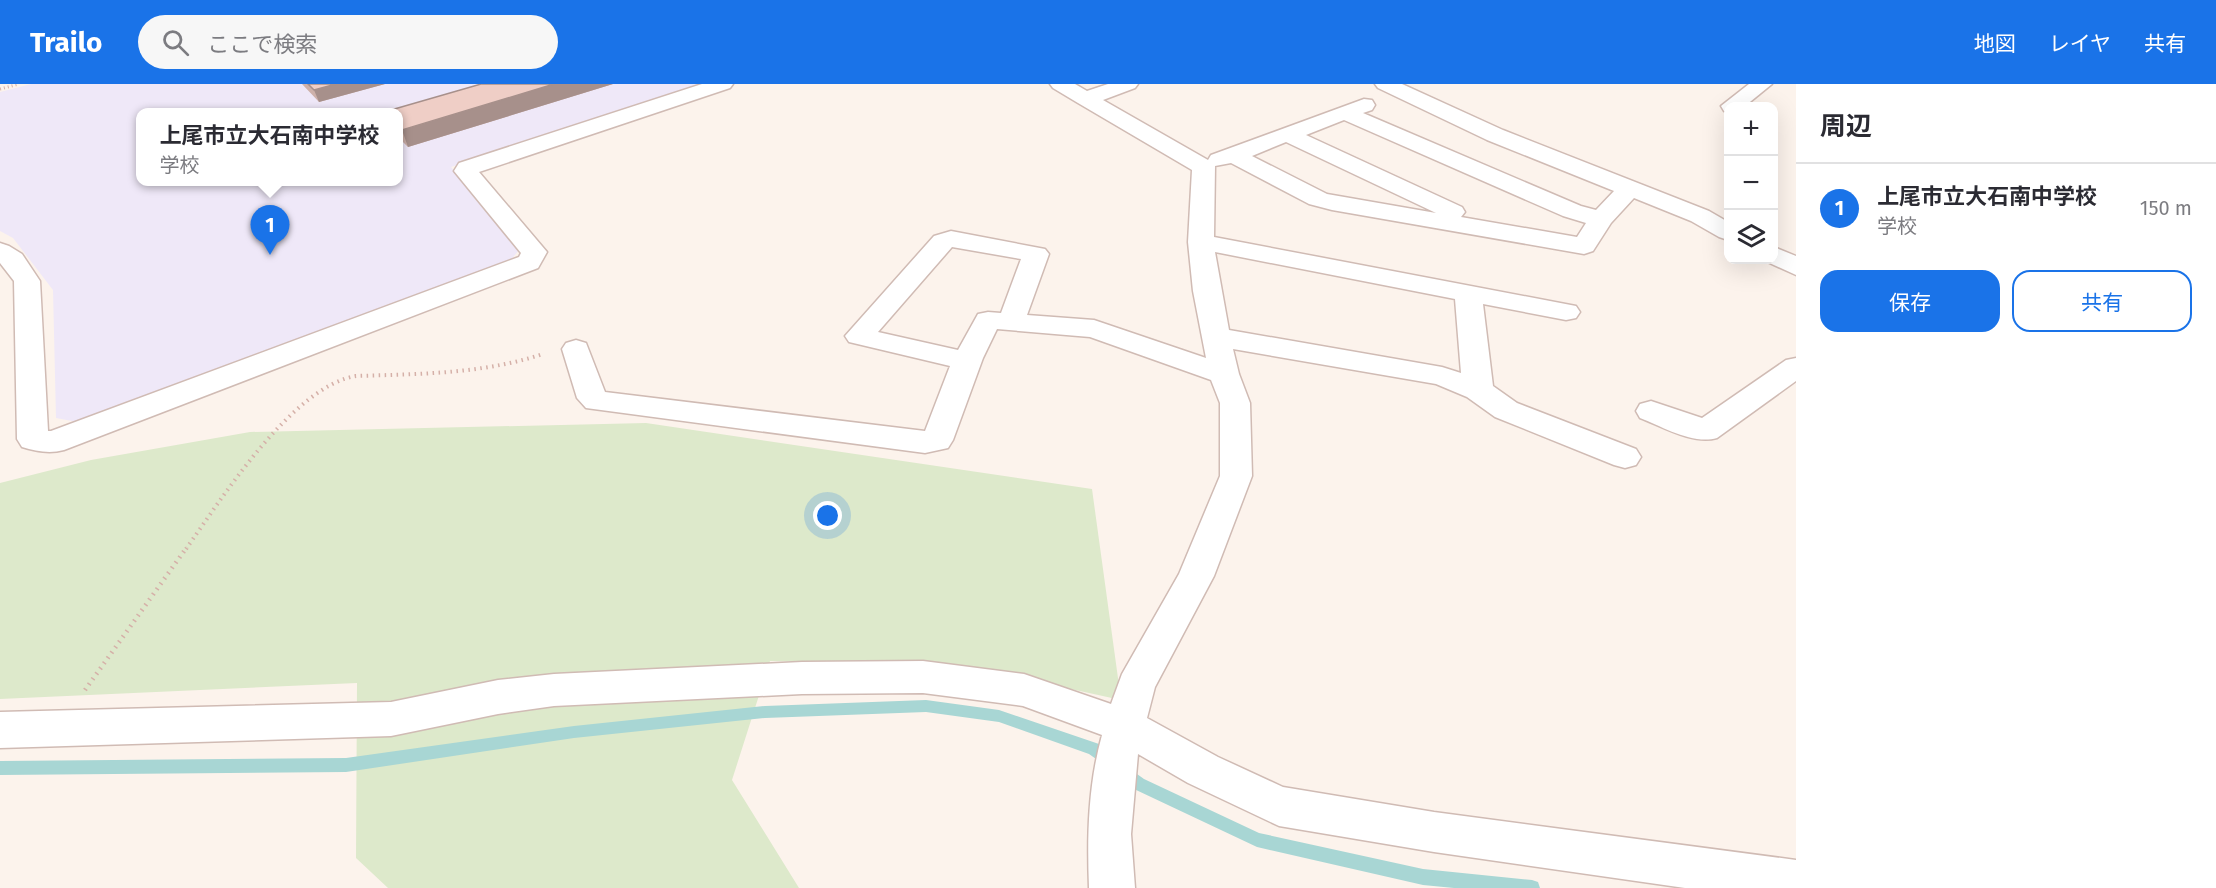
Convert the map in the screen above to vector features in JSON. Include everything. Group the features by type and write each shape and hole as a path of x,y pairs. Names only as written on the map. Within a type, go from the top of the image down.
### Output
{"street":[{"path":"0,251 13,260 27,281 33,439 53,442 529,262 534,252 466,171 467,168 723,84"},
{"path":"1073,91 1128,84"},
{"path":"1739,102 1762,84"},
{"path":"1218,161 1346,113 1393,88 1495,135 1700,216 1724,230"},
{"path":"1073,91 1218,161 1325,201 1584,246 1602,219 1630,188"},
{"path":"1346,113 1572,211 1602,219"},
{"path":"1289,135 1421,196 1480,227"},
{"path":"1112,888 1108,834 1117,755 1136,686 1196,576 1236,476 1235,403 1224,374 1201,242 1218,161"},
{"path":"968,358 958,359 859,336 943,241 951,239 1036,254 1011,322"},
{"path":"1201,242 1566,312"},
{"path":"1778,258 1796,267"},
{"path":"1468,294 1478,390"},
{"path":"576,349 592,398 597,401 925,442 937,440 968,358 988,320 1094,330 1224,374"},
{"path":"1217,337 1442,375 1478,390 1506,410 1624,457"},
{"path":"1651,411 1706,431 1796,367"},
{"path":"0,730 391,719 498,697 554,690 802,678 912,677 1024,690 1125,726 1203,770 1279,806 1434,832 1796,882"}],"path":[{"path":"0,89 19,84"},
{"path":"56,730 240,473 262,446 315,396 338,380 356,375 473,372 514,365 546,352 567,348 576,349"}],"shaded area":[{"path":"31,84 706,84 451,167 520,249 509,262 77,422 56,418 53,290 13,238 0,231 0,92"}],"green space":[{"path":"646,423 1092,489 1121,700 961,665 770,661 732,780 799,888 388,888 356,858 357,683 0,699 0,483 91,460 250,432"}],"building":[{"path":"308,84 336,84 314,90"},
{"path":"481,84 554,84 403,130 403,108 398,108"}],"waterway":[{"path":"0,768 346,765 574,732 765,712 926,706 999,716 1094,749 1109,761"},
{"path":"1123,771 1139,784 1257,840 1423,877 1532,888"}],"place":[{"name":"上尾市立大石南中学校","path":"270,255"}]}
